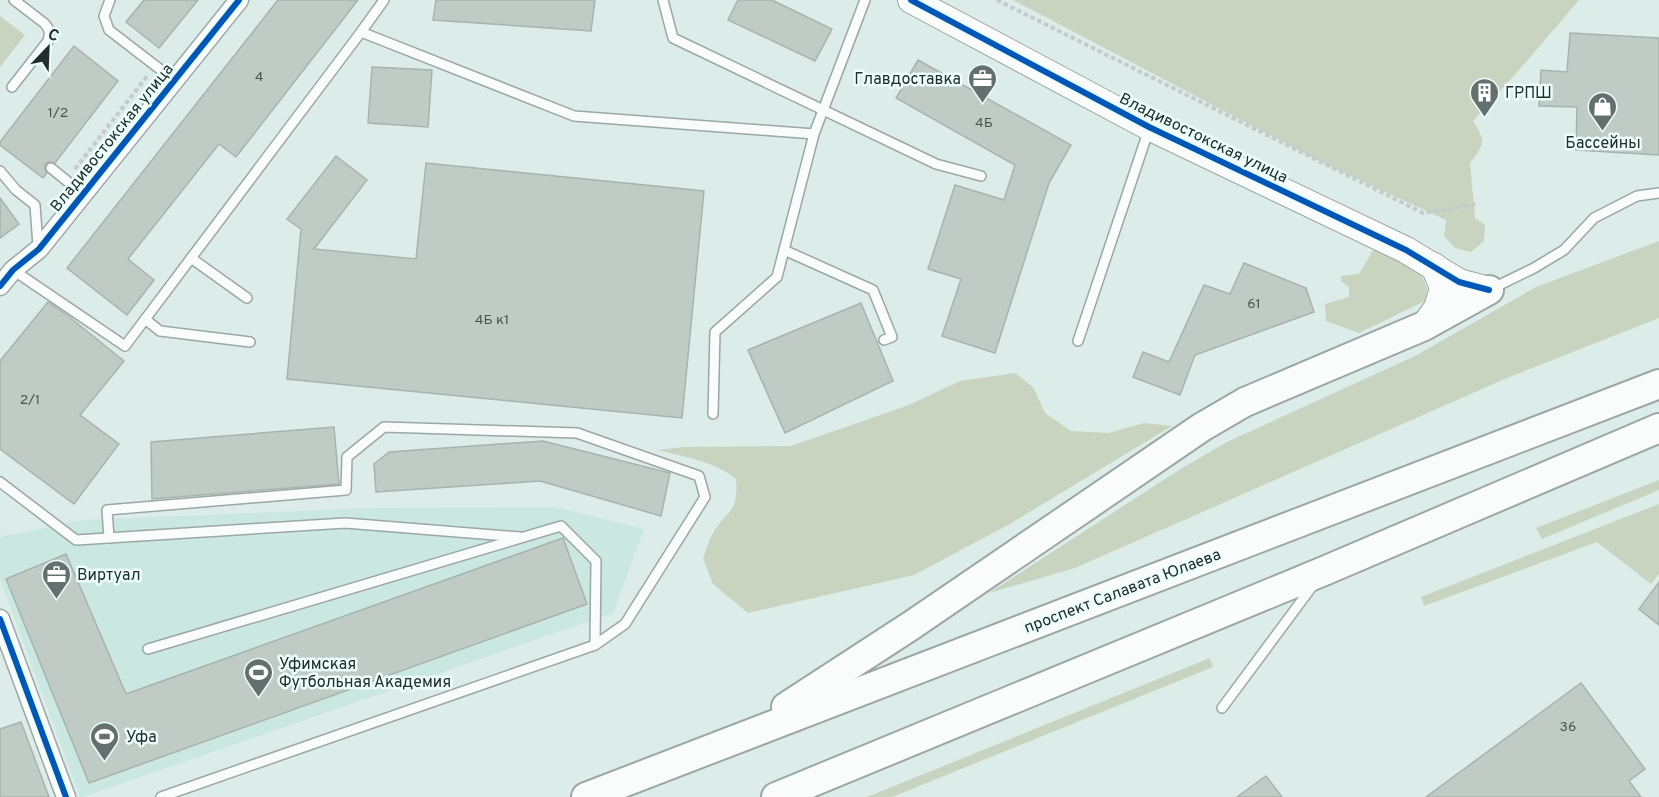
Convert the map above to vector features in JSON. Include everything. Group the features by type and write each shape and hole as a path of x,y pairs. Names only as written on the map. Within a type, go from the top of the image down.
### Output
{"main road":[{"path":"738,739 912,625 1202,427 1245,402 1424,326 1489,290"},
{"name":"проспект Салавата Юлаева","path":"586,797 1659,384"},
{"path":"776,797 1324,570 1659,428"}],"street":[{"name":"Владивостокская улица","path":"0,286 13,270 39,249 239,0"},
{"name":"Владивостокская улица","path":"911,0 1149,127 1406,250 1459,282 1489,290"},
{"path":"1424,326 1437,308 1443,288 1434,266"},
{"path":"0,619 66,797"}],"lane":[{"path":"12,87 50,36 48,27 15,0"},
{"path":"110,0 104,16 109,30 174,80"},
{"path":"13,270 125,346 384,0"},
{"path":"663,0 673,38 824,108 936,164 981,176"},
{"path":"713,414 715,332 777,277 814,134 865,0"},
{"path":"361,32 574,116 814,134"},
{"path":"1078,340 1149,127"},
{"path":"51,168 83,194"},
{"path":"0,171 16,190 35,205 39,249"},
{"path":"1489,290 1564,250 1594,218 1637,196 1659,193"},
{"path":"784,250 873,290 892,337 884,340"},
{"path":"191,258 246,298"},
{"path":"145,319 160,331 250,342"},
{"path":"109,538 107,510 346,490 347,457 384,427 577,433 699,476 705,496 625,624 595,645 161,797"},
{"path":"0,482 76,540 345,524 526,537"},
{"path":"148,649 561,526 596,561 595,645"},
{"path":"1222,708 1324,570"}],"path":[{"path":"997,0 1423,213 1477,204"},
{"path":"66,180 155,65"}],"shaded area":[{"path":"1013,0 1579,0 1473,121 1482,138 1479,151 1470,163 1475,218 1485,225 1484,241 1471,252 1455,248 1444,236 1446,220 1325,164"},
{"path":"0,16 25,35 0,67"},
{"path":"1659,241 1659,318 1507,378 1075,568 989,593 1179,470 1227,442 1415,356 1536,287"},
{"path":"1375,247 1420,271 1427,289 1425,301 1359,333 1326,321 1325,304 1349,297 1349,287 1341,281 1341,276 1359,274"},
{"path":"1015,373 1033,387 1045,413 1071,431 1109,433 1144,423 1172,426 1008,525 914,575 748,613 713,584 703,558 712,535 733,506 736,479 709,464 658,450 683,447 791,446 909,405 960,381"},
{"path":"1659,480 1659,490 1542,539 1536,528"},
{"path":"1659,504 1659,574 1651,584 1597,542 1424,606 1421,597"},
{"path":"556,507 644,529 613,613 83,797 80,797 0,579 0,537 83,520 371,508"},
{"path":"1210,658 1213,667 892,797 867,797"}],"building":[{"path":"144,0 198,0 159,48 126,22"},
{"path":"278,0 358,0 236,157 219,144 128,259 154,280 127,315 67,268"},
{"path":"436,0 595,0 591,31 433,20"},
{"path":"738,0 772,0 832,29 815,61 728,20"},
{"path":"1570,33 1659,38 1659,155 1576,150 1577,107 1539,106 1541,70 1567,72"},
{"path":"74,46 118,81 55,163 45,164 47,173 43,178 0,145 0,142"},
{"path":"918,60 1071,145 1049,183 995,353 942,336 961,279 928,269 955,185 1004,200 1015,165 896,98"},
{"path":"372,67 432,70 428,127 368,123"},
{"path":"336,156 367,180 314,249 416,259 426,163 704,191 682,418 287,379 301,229 287,219"},
{"path":"0,198 19,224 0,238"},
{"path":"1244,263 1306,288 1314,312 1195,355 1180,395 1133,377 1143,352 1169,362 1204,285 1230,294"},
{"path":"48,302 124,361 80,415 119,444 74,504 0,449 0,361"},
{"path":"861,303 893,381 785,433 748,350"},
{"path":"334,427 339,484 152,499 151,442"},
{"path":"543,441 670,473 661,516 540,481 376,492 374,464 389,452"},
{"path":"563,538 587,604 89,783 6,579 66,554 126,694"},
{"path":"1659,582 1659,625 1639,609"},
{"path":"1581,683 1645,769 1629,781 1641,797 1426,797"},
{"path":"21,722 49,797 0,797 0,729"},
{"path":"1266,776 1282,797 1237,797"}],"cycle path":[{"path":"0,286 13,270 39,249 239,0"},
{"path":"911,0 1149,127 1406,250 1459,282 1489,290"},
{"path":"0,619 66,797"}],"place":[{"name":"Главдоставка","path":"982,104"},
{"name":"ГРПШ","path":"1484,118"},
{"name":"Бассейны","path":"1603,132"},
{"name":"Виртуал","path":"56,600"},
{"name":"Уфимская Футбольная Академия","path":"258,698"},
{"name":"Уфа","path":"105,762"}]}
